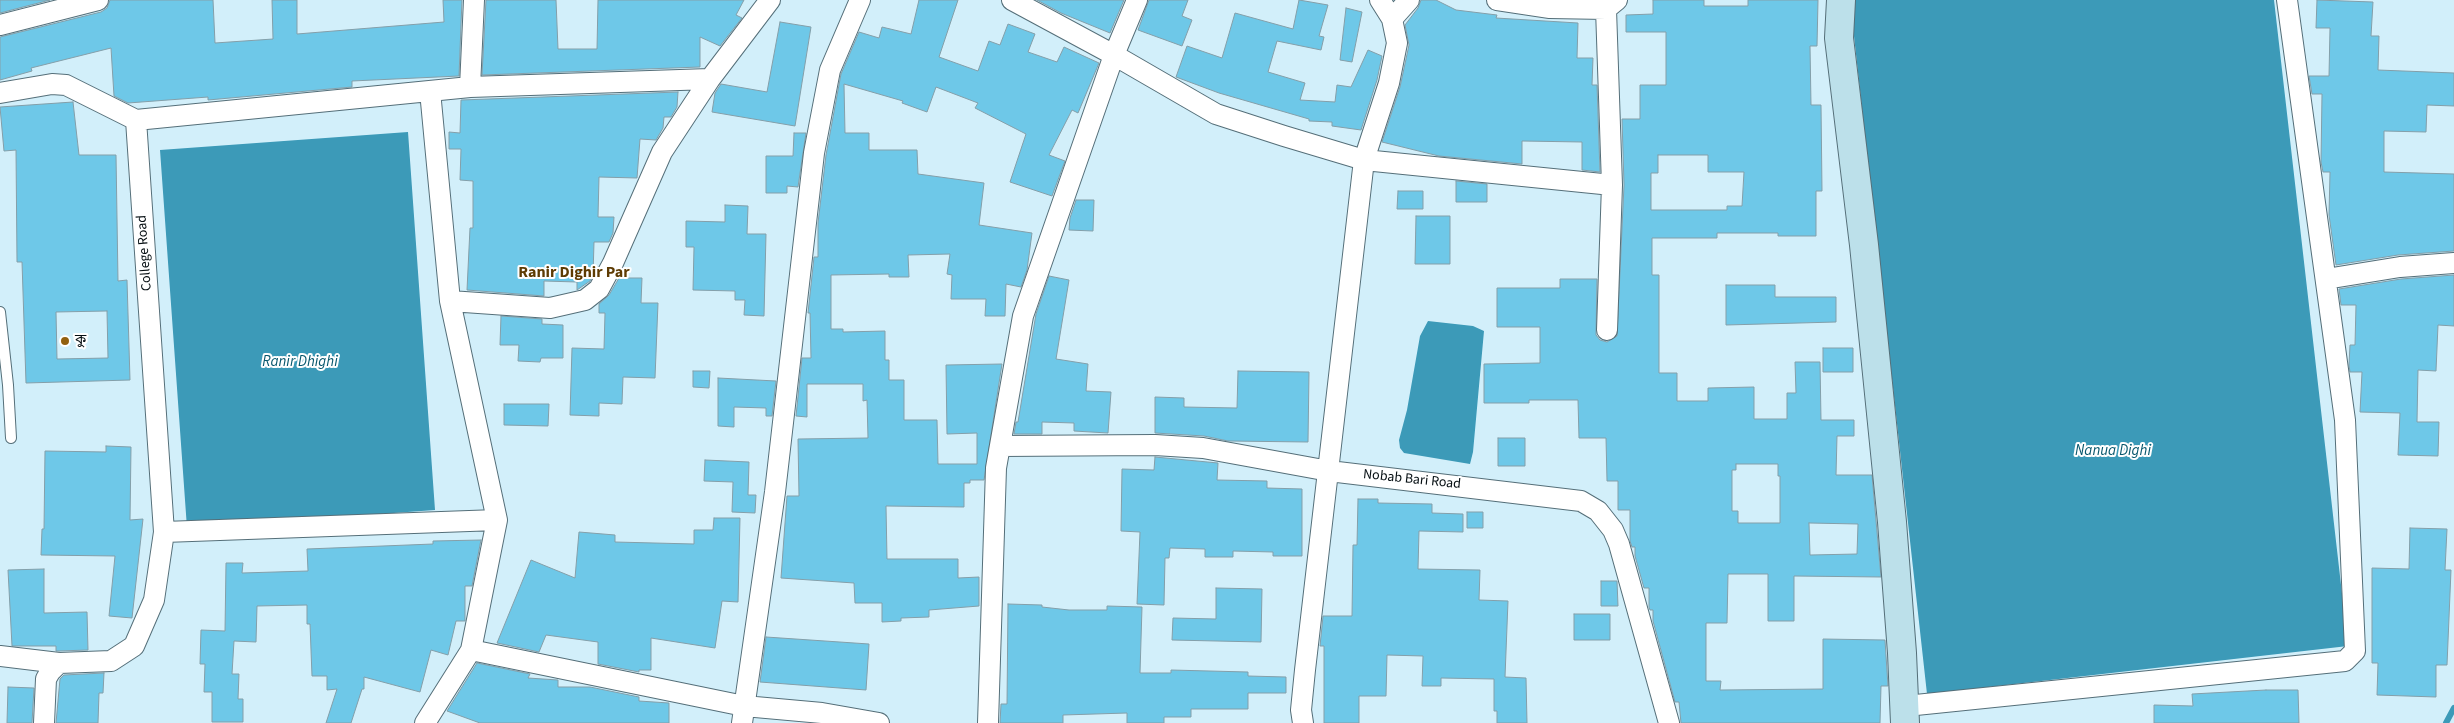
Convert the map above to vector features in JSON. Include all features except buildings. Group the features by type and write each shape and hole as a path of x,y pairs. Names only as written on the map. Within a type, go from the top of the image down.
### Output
{"street":[{"path":"0,25 98,0"},
{"path":"470,87 474,0"},
{"path":"450,301 550,308 585,300 599,290 613,263 662,152 710,79 770,0"},
{"path":"742,715 775,492 814,153 830,70 860,0"},
{"path":"1012,0 1114,55 1216,114 1364,160 1612,185"},
{"path":"988,723 996,468 1023,316 1114,55 1137,0"},
{"path":"1303,723 1301,710 1305,670 1364,160 1389,83 1396,43 1392,19 1380,0"},
{"path":"1392,19 1409,0"},
{"path":"1497,0 1550,8 1611,5 1612,185 1607,330"},
{"path":"1841,0 1839,38 1867,275 1892,532 1905,715 2344,661 2355,652 2344,420 2287,0"},
{"path":"0,93 52,84 66,85 136,120 470,87 710,79"},
{"path":"426,723 471,650 497,520 450,301 430,91"},
{"name":"College Road","path":"0,656 59,663 112,661 134,646 154,600 164,532 136,120"},
{"path":"2326,279 2400,267 2454,263"},
{"name":"Nobab Bari Road","path":"1000,446 1155,446 1203,448 1329,471 1561,497 1581,501 1598,511 1613,530 1619,544 1669,723"},
{"path":"164,532 497,520"},
{"path":"471,650 742,715 822,713 879,723"},
{"path":"44,723 46,680 59,663"}],"lane":[{"path":"0,312 8,385 11,438"}],"water":[{"name":"Nanua Dighi","path":"1850,0 2274,0 2348,646 1927,694"},
{"name":"Ranir Dhighi","path":"408,132 435,510 187,528 160,150"},
{"path":"1428,321 1473,326 1484,331 1473,452 1470,464 1404,453 1400,448 1399,440 1407,410 1420,336"}],"waterway":[{"path":"2446,723 2454,708"}],"place":[{"name":"কু","path":"65,341"}],"district":[{"name":"Ranir Dighir Par","path":"574,273"}]}
